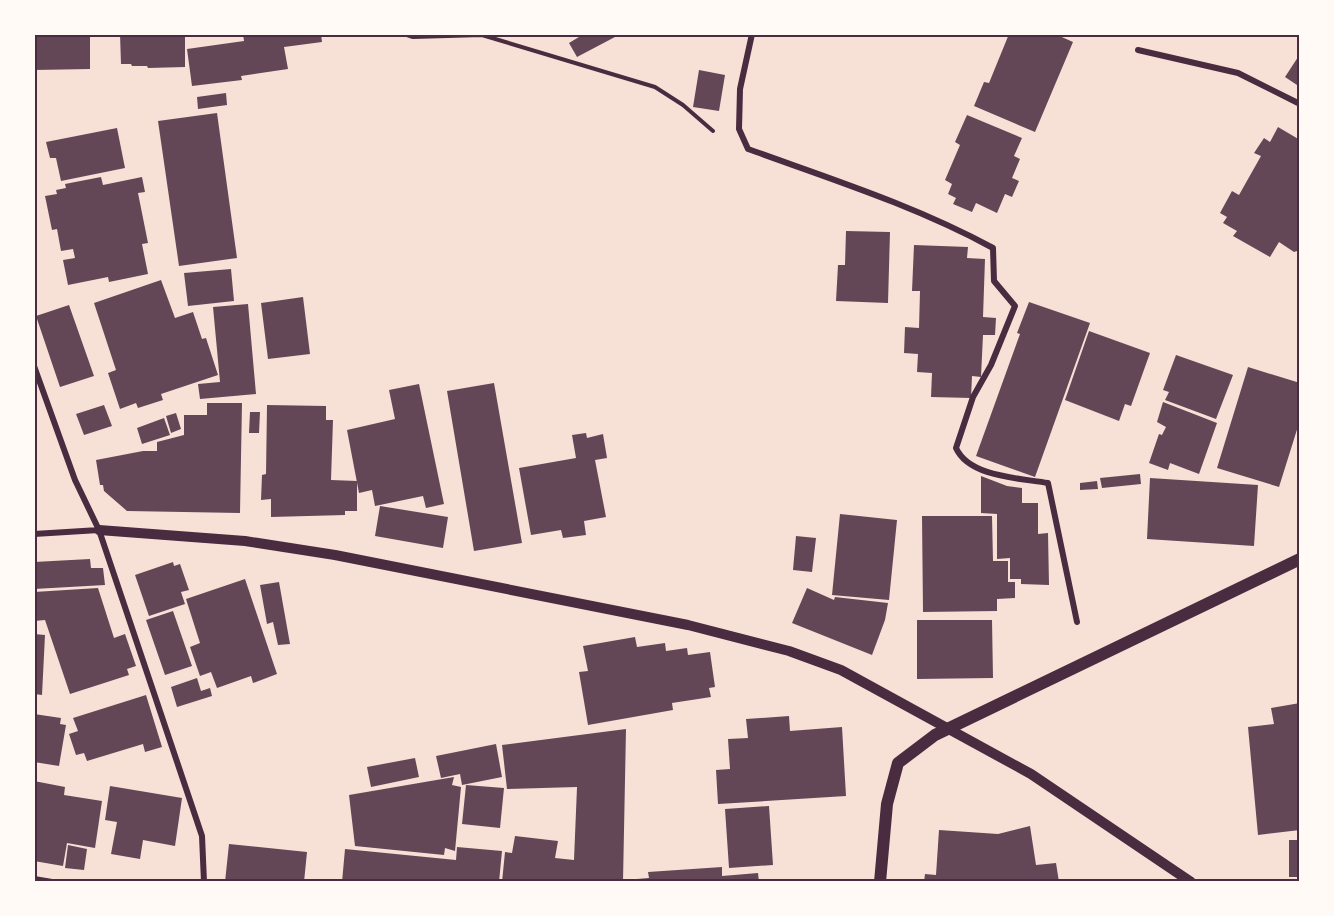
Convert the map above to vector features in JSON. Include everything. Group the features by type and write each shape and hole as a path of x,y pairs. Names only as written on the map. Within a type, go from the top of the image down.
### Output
{"main road":[{"path":"880,882 887,804 898,763 916,748 948,729 1299,560"}],"street":[{"path":"752,34 740,89 740,129 748,148 919,212 993,248 994,281 1015,306 991,365 973,397 956,448 961,459 991,474 1047,483 1077,622"},
{"path":"1138,50 1238,73 1299,104"},
{"path":"34,366 75,480 99,530 202,836 204,882"},
{"path":"34,534 99,530 245,541 335,555 688,625 789,651 841,670 1031,774 1191,882"},
{"path":"34,879 52,882"}],"path":[{"path":"404,34 413,37 482,35 655,87 683,105 731,147 751,150"}],"building":[{"path":"34,34 90,34 90,69 34,70"},
{"path":"120,34 185,34 185,67 148,68 147,66 121,64"},
{"path":"243,34 321,34 322,42 284,47 288,69 241,76 242,80 192,86 187,49 244,41"},
{"path":"584,34 614,34 615,37 577,57 569,43"},
{"path":"1009,34 1055,34 1073,42 1035,132 974,106 984,82 989,83"},
{"path":"1300,54 1300,87 1285,77"},
{"path":"699,70 725,75 719,111 693,107"},
{"path":"226,93 227,105 198,109 197,97"},
{"path":"217,113 237,258 179,266 158,121"},
{"path":"967,115 1022,138 1014,156 1020,159 1012,178 1019,181 1012,197 1005,194 997,213 976,203 972,212 953,204 956,198 948,194 952,184 945,180 960,145 955,142"},
{"path":"1278,127 1300,140 1300,250 1294,252 1279,242 1270,257 1233,236 1237,231 1223,223 1227,217 1220,213 1232,191 1239,195 1261,156 1254,153 1264,138 1270,142"},
{"path":"117,128 125,168 61,181 56,158 50,158 46,142"},
{"path":"101,177 103,185 142,177 145,192 138,193 148,243 142,244 148,274 109,282 108,277 68,285 63,260 75,258 73,249 61,251 57,229 52,230 45,196 57,194 56,190 66,188 65,184"},
{"path":"846,231 890,232 888,303 836,301 838,265 845,265"},
{"path":"914,245 968,247 967,258 985,259 983,317 996,318 995,335 983,335 981,377 972,376 971,398 931,397 932,373 917,372 918,354 904,353 905,327 919,328 920,291 912,291"},
{"path":"231,269 234,301 188,306 184,273"},
{"path":"161,280 175,318 193,312 202,339 206,338 218,375 161,394 163,400 138,408 136,403 120,409 108,373 116,370 94,303"},
{"path":"303,297 310,354 268,359 261,303"},
{"path":"1029,302 1090,323 1035,477 976,456 1020,334 1017,333"},
{"path":"248,304 256,394 200,399 198,384 220,382 213,307"},
{"path":"69,305 94,376 60,387 36,316"},
{"path":"1089,331 1150,353 1131,406 1125,404 1119,421 1065,400"},
{"path":"1176,355 1233,375 1216,419 1165,400 1169,392 1163,390"},
{"path":"1248,367 1300,383 1300,420 1279,487 1217,468"},
{"path":"494,383 522,543 474,551 447,391"},
{"path":"419,384 444,504 426,508 423,496 375,506 372,490 359,493 347,430 395,419 389,390"},
{"path":"1163,402 1217,423 1199,474 1170,463 1168,470 1149,463 1159,434 1162,435 1166,427 1157,422"},
{"path":"207,403 242,403 240,513 127,511 104,491 103,485 100,485 96,460 143,451 157,451 157,442 184,435 184,415 207,415"},
{"path":"104,405 112,426 84,435 76,414"},
{"path":"267,405 326,406 326,420 333,420 331,480 357,481 357,511 345,511 345,515 271,517 271,499 261,500 262,475 266,474"},
{"path":"250,412 260,412 259,433 249,433"},
{"path":"176,413 181,429 171,433 166,416"},
{"path":"164,418 170,435 142,444 137,428"},
{"path":"586,433 587,438 603,434 607,458 595,460 606,517 584,521 586,535 563,538 561,530 531,535 519,468 576,458 572,435"},
{"path":"1140,474 1141,484 1102,488 1100,478"},
{"path":"981,476 1007,486 1022,488 1022,503 1038,503 1038,534 1048,533 1049,585 1021,584 1021,579 1010,579 1010,558 997,559 997,514 981,513"},
{"path":"1150,478 1258,485 1254,546 1147,539"},
{"path":"1097,481 1098,489 1080,490 1080,483"},
{"path":"380,506 448,517 443,548 375,536"},
{"path":"840,514 897,520 889,600 832,595"},
{"path":"922,516 992,516 993,561 1008,561 1008,582 1015,582 1015,598 997,599 997,611 923,612"},
{"path":"796,536 816,538 812,572 793,570"},
{"path":"90,559 91,568 103,568 105,585 34,589 34,562"},
{"path":"173,562 174,566 180,564 189,590 181,592 185,604 149,616 135,575"},
{"path":"245,579 277,674 253,683 251,676 217,688 211,672 200,676 190,647 200,643 186,599"},
{"path":"279,582 290,644 278,645 273,622 267,624 260,585"},
{"path":"98,588 114,638 125,634 136,666 127,669 129,675 70,694 45,620 34,621 34,592"},
{"path":"807,588 834,600 835,597 888,603 885,620 872,655 792,623"},
{"path":"173,611 192,666 165,675 146,620"},
{"path":"917,620 992,620 993,678 917,679"},
{"path":"34,634 45,635 42,695 34,694"},
{"path":"635,637 637,647 665,643 666,651 687,648 688,655 710,652 715,687 709,688 711,697 672,703 673,710 588,725 579,672 588,671 583,646"},
{"path":"197,678 201,691 210,688 212,696 177,707 171,687"},
{"path":"146,695 162,747 145,752 143,744 87,761 84,753 76,755 69,734 78,731 73,718"},
{"path":"1300,703 1300,830 1258,835 1248,727 1274,724 1271,708"},
{"path":"34,714 61,718 60,724 66,725 59,766 34,762"},
{"path":"789,716 790,731 842,727 846,796 718,804 716,770 730,769 728,739 748,738 746,719"},
{"path":"626,729 623,882 502,882 505,852 512,853 515,836 558,841 555,858 574,860 577,787 507,789 502,745"},
{"path":"496,744 502,777 462,785 460,774 441,778 436,756"},
{"path":"415,758 419,777 371,787 367,767"},
{"path":"454,777 452,785 461,787 455,851 445,848 444,855 355,846 349,795"},
{"path":"34,781 65,787 64,795 102,801 95,848 67,843 63,866 34,861"},
{"path":"466,785 504,788 500,828 462,824"},
{"path":"110,786 182,798 175,846 143,840 140,859 111,854 117,822 105,820"},
{"path":"769,806 773,865 729,868 725,809"},
{"path":"1030,826 1036,865 1056,863 1059,882 924,882 925,874 936,875 939,830 998,834"},
{"path":"1289,840 1300,840 1300,877 1289,877"},
{"path":"229,844 307,852 304,882 225,882"},
{"path":"68,845 87,849 84,870 65,868"},
{"path":"457,847 502,851 499,882 342,882 345,849 456,860"},
{"path":"722,867 722,876 758,873 759,882 624,882 624,880 649,878 648,872"}]}
